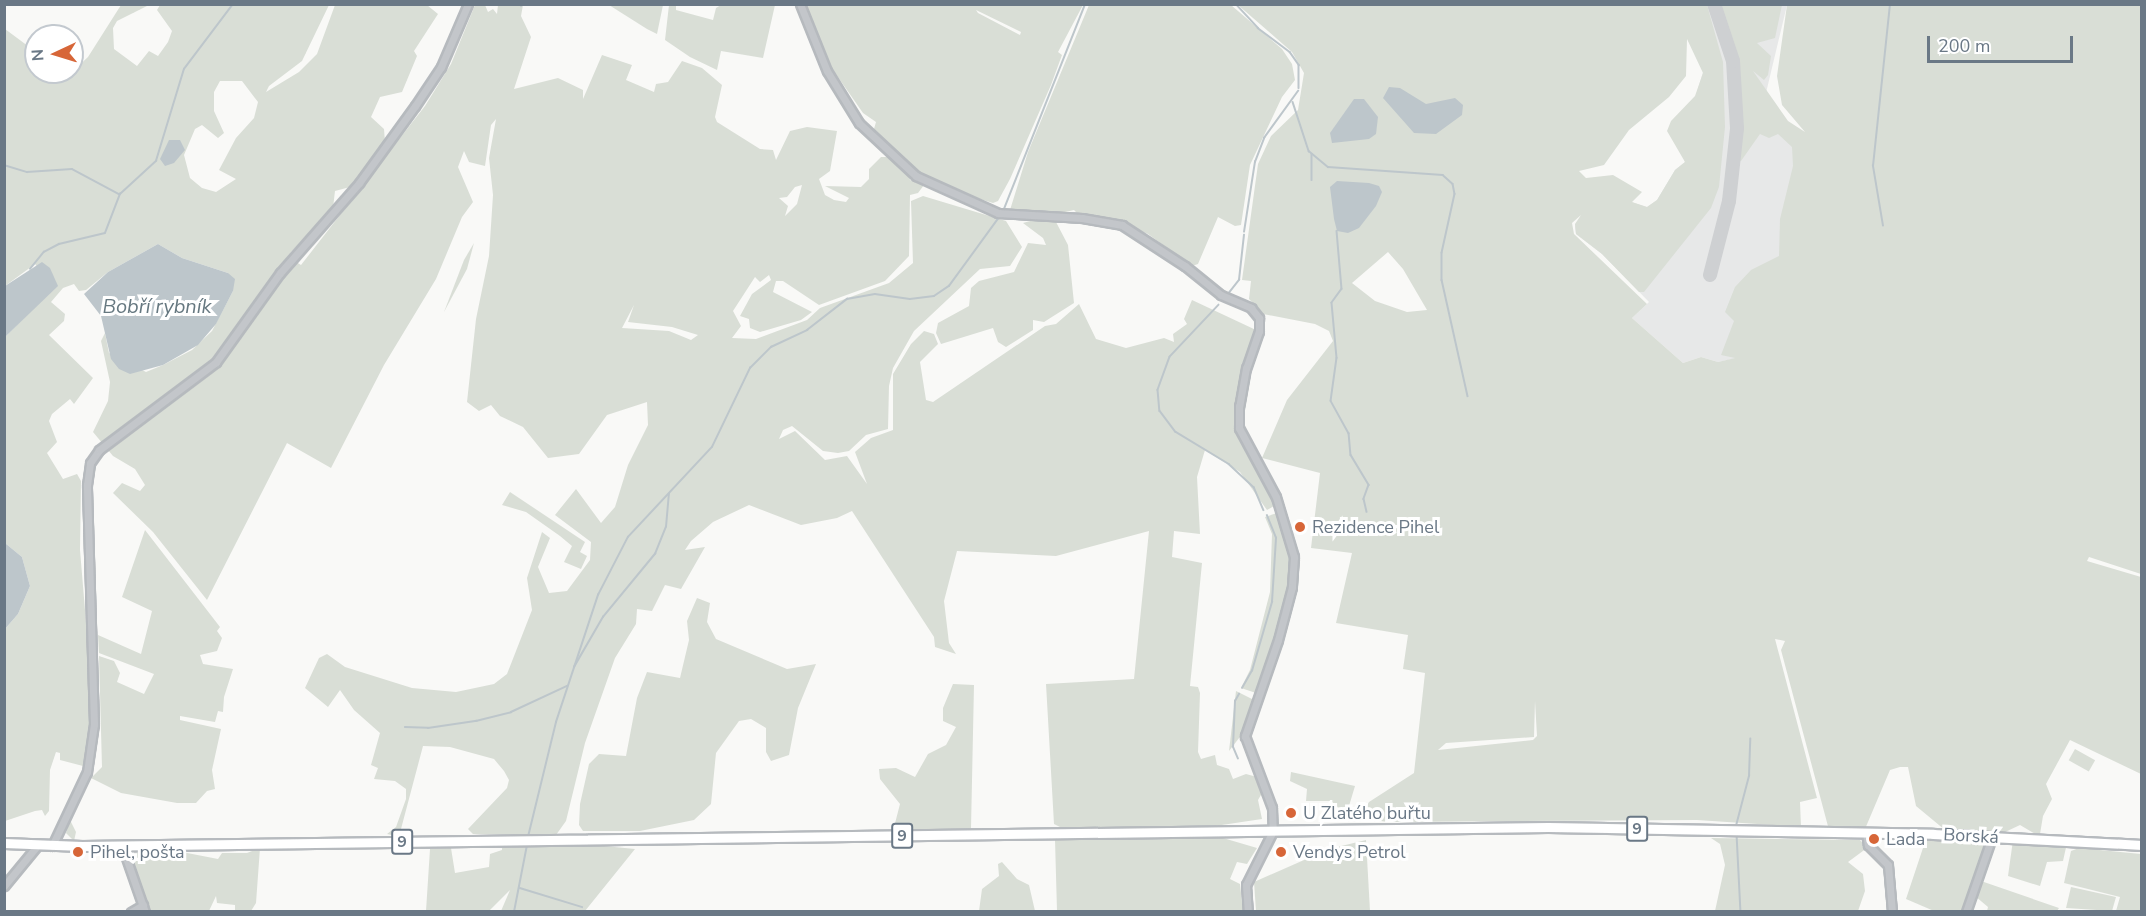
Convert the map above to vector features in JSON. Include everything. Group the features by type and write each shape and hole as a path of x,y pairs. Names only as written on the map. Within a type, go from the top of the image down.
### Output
{"main road":[{"name":"Borská","path":"1273,831 1548,827 1799,831 1992,837 2142,845"},
{"name":"9","path":"4,843 37,846 122,846 1273,831"}],"street":[{"path":"52,846 87,772 94,724 87,484 90,463 99,450 216,362 280,273 359,183 415,106 441,66 468,4"},
{"path":"800,4 827,71 859,123 916,176 998,213 1082,218 1122,225 1185,266 1221,296 1251,308 1259,318 1259,331 1246,368 1239,406 1239,428 1276,497 1294,557 1292,587 1278,640 1245,736 1268,790 1273,831 1246,885 1248,912"},
{"path":"1866,833 1868,844 1885,860 1890,872 1892,912"},
{"path":"1966,912 1992,837"},
{"path":"4,886 37,846"},
{"path":"122,846 144,908 131,912"}],"shaded area":[{"path":"121,5 149,5 117,21 113,28 114,49 137,66 149,51 158,56 168,42 172,31 157,10 160,5 329,5 302,61 269,86 266,92 299,72 317,54 335,5 427,5 438,14 414,51 417,56 402,92 380,97 371,117 384,129 385,142 350,187 335,191 333,208 288,257 301,265 425,106 451,64 475,5 485,5 488,12 493,9 497,14 498,5 523,5 521,16 531,37 514,89 558,78 583,90 583,99 602,55 632,65 626,80 654,92 656,84 668,82 682,61 702,68 722,85 715,117 717,122 760,149 773,150 776,160 790,131 807,127 837,131 830,171 819,179 825,195 834,200 846,202 849,198 825,186 861,187 869,179 869,169 881,157 890,157 909,173 910,180 924,185 918,193 910,195 909,256 885,281 819,305 783,281 776,281 773,292 812,312 801,320 760,332 750,328 749,319 740,316 752,294 771,280 769,275 760,282 755,277 733,311 741,326 732,338 756,339 807,320 820,308 889,283 913,263 911,201 923,196 1006,221 1022,247 1010,266 980,269 914,331 893,368 889,386 888,429 866,435 849,451 838,453 823,451 792,426 783,430 779,439 795,431 825,460 847,456 867,484 855,452 871,438 893,430 893,374 911,344 924,331 934,334 938,344 920,362 926,400 933,402 1045,326 1056,324 1079,304 1096,339 1126,348 1164,338 1174,342 1173,334 1187,324 1184,319 1192,300 1256,330 1237,427 1276,505 1267,510 1240,472 1205,450 1197,477 1200,534 1174,531 1172,557 1202,563 1190,686 1198,687 1200,693 1198,752 1201,759 1215,755 1217,765 1229,769 1233,779 1246,774 1257,777 1265,788 1258,800 1262,819 1215,826 1062,828 1054,824 1046,684 1134,679 1149,531 1056,556 957,551 944,601 949,643 956,654 935,647 934,637 852,511 837,518 801,525 749,505 713,522 691,541 685,550 705,547 681,589 665,585 652,611 637,609 636,624 615,658 585,743 566,821 556,835 473,834 468,829 507,788 509,780 504,771 494,759 450,747 423,746 401,829 406,833 401,837 387,834 396,827 406,799 406,789 395,781 374,779 378,768 371,765 380,733 354,710 340,690 328,707 305,688 319,658 327,654 345,667 412,688 456,692 494,684 507,674 532,610 527,578 542,532 550,538 538,567 549,593 567,591 590,560 591,542 555,515 576,489 601,523 615,507 628,465 648,425 647,402 607,415 579,454 548,458 523,427 500,416 491,405 479,411 467,402 476,319 489,256 493,195 489,158 496,119 491,125 485,166 469,162 464,151 458,167 473,202 462,217 436,279 384,365 331,468 287,443 207,600 153,532 113,493 122,483 140,491 145,485 135,469 113,456 93,432 108,401 110,382 101,341 105,333 109,353 146,372 163,365 192,350 212,331 233,291 228,273 182,258 158,244 108,272 86,290 79,291 74,284 63,288 51,302 65,314 64,321 49,335 93,378 74,404 70,399 52,414 49,421 57,442 47,453 63,479 77,474 81,481 80,550 90,670 89,725 83,766 60,760 60,753 56,752 50,770 49,811 45,816 42,810 5,821 5,629 18,614 30,586 22,557 5,543 5,337 54,288 35,264 5,286 5,29 24,43 24,84 84,84 84,61","holes":["220,81 242,81 258,102 254,118 236,138 219,170 236,179 216,192 202,188 190,178 184,155 195,129 202,125 218,138 224,133 214,111 214,92","802,185 797,204 785,216 788,206 779,198 787,197 795,187","634,305 628,322 672,327 698,335 691,340 669,331 622,328"]},
{"path":"609,5 663,5 657,34 647,29"},
{"path":"669,5 676,5 676,10 713,20 716,8 721,5 775,5 763,58 721,51 717,70 690,57 665,40"},
{"path":"803,5 1083,5 1058,52 1062,55 1051,85 1010,179 998,201 993,203 957,192 917,174 881,141 874,129 876,122 863,113 824,57","holes":["976,10 1021,32 1020,35"]},
{"path":"1089,5 1231,5 1282,49 1292,64 1295,80 1282,97 1250,165 1241,225 1235,226 1218,217 1198,264 1192,266 1148,234 1118,221 1079,215 1074,210 1061,213 1010,210 1028,152"},
{"path":"1238,5 1707,5 1723,62 1725,127 1719,187 1711,208 1644,292 1639,292 1602,254 1576,234 1575,224 1581,215 1572,223 1574,234 1647,304 1632,318 1683,363 1701,357 1718,362 1735,358 1721,355 1734,321 1725,312 1735,287 1751,270 1779,256 1780,219 1793,166 1792,147 1778,134 1769,138 1760,134 1741,161 1733,160 1729,49 1716,5 1782,5 1775,38 1757,43 1771,56 1768,75 1764,80 1753,71 1788,121 1805,132 1782,105 1777,76 1787,5 2141,5 2141,574 2089,557 2087,561 2141,577 2141,774 2070,740 2046,784 2052,799 2043,816 2040,834 2037,835 2020,825 2003,833 1945,830 1916,806 1908,767 1900,767 1890,770 1865,829 1829,830 1781,650 1785,641 1775,639 1817,798 1800,802 1801,827 1697,820 1388,822 1368,819 1365,809 1369,802 1414,773 1425,673 1403,669 1408,635 1336,623 1352,553 1311,548 1320,473 1262,458 1287,400 1333,341 1329,331 1315,324 1258,313 1258,308 1249,299 1251,281 1242,280 1258,164 1271,136 1298,110 1304,73 1292,52","holes":["1687,39 1703,73 1695,96 1671,121 1667,131 1685,162 1675,170 1657,200 1647,207 1632,202 1642,192 1613,175 1586,178 1579,171 1604,165 1629,130 1669,97 1686,76","1388,252 1403,269 1427,310 1407,312 1375,301 1352,283","1535,701 1537,736 1533,740 1438,750 1446,743 1534,737"]},
{"path":"1688,5 1787,5 1766,93 1845,232 1737,358 1718,362 1701,357 1683,363 1632,318 1649,302 1602,254 1576,234 1575,228 1575,224 1631,202 1647,207 1657,200 1675,170 1685,162 1680,148 1703,72"},
{"path":"1041,218 1056,222 1068,245 1074,303 1044,322 1033,320 1033,330 1006,347 998,342 993,328 941,344 936,333 938,323 969,306 971,288 979,281 1014,272 1028,243 1046,245 1043,238 1023,223"},
{"path":"474,243 467,269 444,312 464,260"},
{"path":"510,492 585,542 580,552 587,556 581,569 564,562 572,546 560,536 526,512 502,505"},
{"path":"1277,513 1293,555 1283,611 1256,693 1241,688 1250,670 1270,592 1272,534 1265,517"},
{"path":"145,530 220,627 217,631 222,638 217,651 200,655 203,664 233,669 224,697 223,712 218,711 215,722 180,716 180,720 221,729 212,770 215,789 207,791 196,803 177,803 121,793 91,778 102,767 99,656 114,661 120,673 117,682 144,694 154,674 99,653 98,635 141,654 152,611 122,597"},
{"path":"697,598 710,603 707,622 716,639 787,669 816,664 798,708 789,755 771,761 766,752 766,728 751,719 739,721 716,753 711,804 694,820 640,831 583,831 579,825 580,804 589,764 599,754 626,756 637,698 647,672 680,678 689,640 687,621"},
{"path":"953,684 974,685 971,829 893,831 900,804 880,779 879,769 896,768 915,777 928,754 946,745 956,727 943,721 943,708"},
{"path":"1236,691 1254,700 1243,733 1229,751"},
{"path":"2075,749 2095,760 2089,772 2069,760"},
{"path":"1291,772 1355,786 1349,806 1342,811 1331,801 1306,801 1307,789 1290,781"},
{"path":"70,820 76,832 74,841 66,833"},
{"path":"1223,838 1257,848 1247,864 1237,862 1230,879 1240,884 1243,911 1057,911 1055,840"},
{"path":"1711,838 1860,840 1867,848 1848,862 1863,874 1865,891 1858,911 1715,911 1725,865 1720,844"},
{"path":"1926,839 1987,841 1964,911 1934,911 1906,899"},
{"path":"1366,840 1370,911 1256,911 1254,882 1329,849"},
{"path":"2013,840 2067,843 2063,861 2047,862 2040,886 2008,876"},
{"path":"594,845 635,849 585,911 501,911 510,890 489,911 426,911 430,849 451,848 455,873 489,867 490,854 502,850 502,846"},
{"path":"260,848 256,903 251,911 235,911 235,905 217,903 216,896 209,911 149,911 131,853 182,852 218,859 222,853 247,853"},
{"path":"2079,848 2141,854 2141,911 2116,911 2120,897 2064,883 2071,851"},
{"path":"1002,862 1017,879 1029,885 1035,911 979,911 982,889 999,876 998,864"},
{"path":"1981,881 2059,908 2057,911 1987,911 1988,907 1975,896"},
{"path":"2071,887 2116,897 2112,911 2066,908"}],"water":[{"path":"1389,87 1400,88 1426,104 1455,98 1463,105 1462,115 1436,134 1414,133 1383,98"},
{"path":"1354,99 1364,99 1378,117 1376,134 1369,139 1332,143 1330,133"},
{"path":"169,140 180,140 185,150 174,163 165,166 160,159"},
{"path":"1337,181 1369,183 1379,186 1382,192 1376,206 1359,228 1348,233 1337,231 1334,219 1330,187"},
{"name":"Bobří rybník","path":"158,244 182,258 228,273 235,279 233,291 216,324 198,345 163,365 130,374 119,369 111,359 101,316 84,294 108,272"},
{"path":"42,262 50,268 58,286 5,337 5,286"},
{"path":"5,543 22,557 30,586 18,614 5,629"}],"waterway":[{"path":"30,269 44,252 59,244 105,233 120,194 156,161 184,69 233,4"},
{"path":"1004,209 1085,4"},
{"path":"1236,4 1258,28 1290,52 1299,65 1299,88"},
{"path":"1883,226 1873,166 1890,4"},
{"path":"1244,232 1255,162 1264,138 1298,91"},
{"path":"1293,102 1309,151 1328,167 1443,175 1453,184 1455,194 1442,253 1442,280 1468,396"},
{"path":"1312,154 1312,180"},
{"path":"4,165 27,172 72,169 119,194"},
{"path":"528,837 556,722 598,595 628,537 712,447 750,368 771,347 807,330 847,299 875,294 910,299 934,296 949,286 1000,216"},
{"path":"1337,231 1342,289 1332,303 1337,358 1331,401 1349,433 1351,455 1369,485 1364,499 1367,512"},
{"path":"1228,294 1239,280 1244,235"},
{"path":"1219,305 1170,357 1158,390 1160,411 1176,432 1229,464 1254,487 1264,510"},
{"path":"574,667 603,617 655,554 666,527 669,494"},
{"path":"1242,688 1252,671 1272,602 1276,538 1267,516"},
{"path":"405,727 428,728 476,721 511,712 567,686"},
{"path":"1238,759 1233,747 1235,701 1239,694"},
{"path":"1736,826 1749,776 1750,739"},
{"path":"1737,834 1741,912"},
{"path":"514,912 527,845"},
{"path":"520,888 582,907"}],"taxiway":[{"path":"1710,275 1729,201 1737,128 1733,61 1714,4"}],"place":[{"name":"Rezidence Pihel","path":"1300,527"},
{"name":"U Zlatého buřtu","path":"1291,813"},
{"name":"Lada","path":"1874,839"},
{"name":"Pihel, pošta","path":"78,852"},
{"name":"Vendys Petrol","path":"1281,852"}]}
